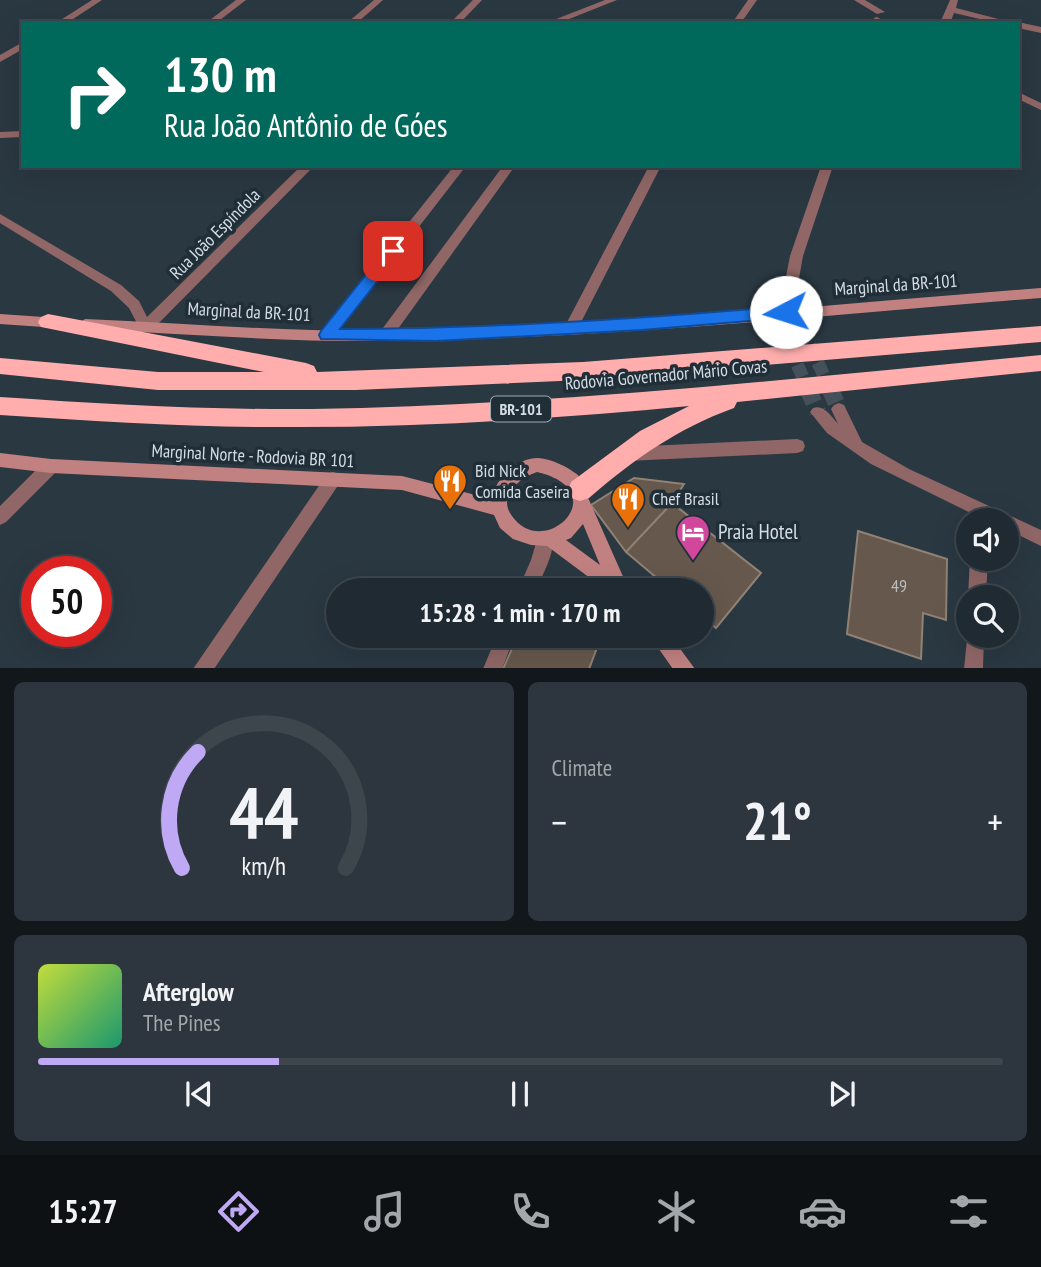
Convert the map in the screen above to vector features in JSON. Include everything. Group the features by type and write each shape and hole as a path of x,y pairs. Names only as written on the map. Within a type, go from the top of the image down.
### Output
{"highway":[{"path":"48,322 356,382"},
{"name":"Rodovia Governador Mário Covas","path":"0,366 192,382 356,382 583,371 1041,334"},
{"name":"Rodovia Governador Mário Covas","path":"0,406 199,418 314,418 497,411 771,389 1041,363"},
{"path":"581,497 623,454 647,437 700,410 771,389"}],"main road":[{"name":"Marginal da BR-101","path":"0,319 385,336 571,328 1041,293"},
{"name":"Marginal Norte - Rodovia BR 101","path":"0,460 51,466 402,483 500,509"},
{"path":"548,538 620,590 581,497 573,479 563,471 537,465 524,468 512,474 499,496 500,509 511,528 533,538 562,534 573,526 580,515 581,497"},
{"path":"669,648 686,668"}],"street":[{"path":"63,21 98,0"},
{"path":"213,21 242,0"},
{"path":"353,21 379,0"},
{"path":"456,21 478,0"},
{"path":"555,21 613,0"},
{"path":"737,21 753,0"},
{"path":"858,0 879,19 884,0"},
{"path":"952,5 1004,21"},
{"path":"1020,25 1041,30"},
{"path":"0,58 21,46"},
{"path":"1020,96 1041,107"},
{"path":"0,135 21,134"},
{"name":"Rua João Espíndola","path":"146,327 306,168"},
{"path":"327,335 458,168"},
{"path":"385,336 508,168"},
{"path":"571,328 654,168"},
{"path":"782,330 794,265 826,168"},
{"path":"0,218 116,288 134,305 146,327"},
{"path":"786,312 802,328"},
{"path":"839,409 856,445"},
{"path":"818,412 825,422 856,445 970,508"},
{"path":"623,454 797,446"},
{"path":"0,517 51,466"},
{"path":"202,668 333,479"},
{"path":"1019,527 1041,538"},
{"path":"532,578 548,538"},
{"path":"492,668 500,648"},
{"path":"973,668 974,648"}],"building":[{"name":"Chef Brasil","path":"634,478 684,484 672,503 626,552 591,505"},
{"name":"Praia Hotel","path":"672,503 761,573 716,628 714,578 657,578 626,552"},
{"path":"858,531 947,559 946,620 923,613 921,659 847,634"},
{"path":"512,648 597,648 589,668 503,668"}],"tunnel":[{"path":"802,328 830,389"},
{"path":"782,330 808,389"},
{"path":"807,387 818,412"},
{"path":"829,387 839,409"}],"place":[{"name":"Bid Nick Comida Caseira","path":"450,511"},
{"name":"Chef Brasil","path":"628,529"},
{"name":"Praia Hotel","path":"693,562"}],"route":[{"path":"393,251 327,335 436,335 642,324 786,312"}]}
